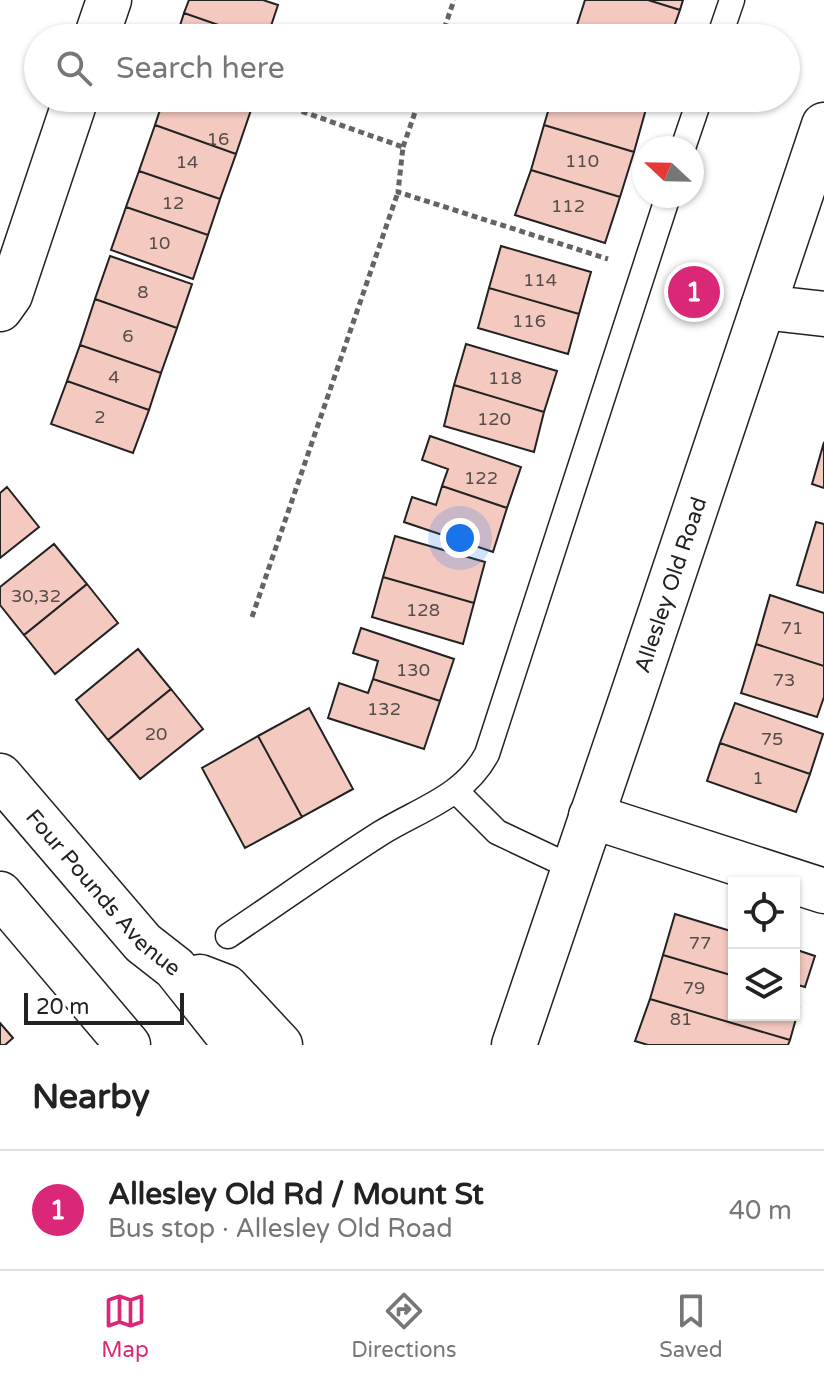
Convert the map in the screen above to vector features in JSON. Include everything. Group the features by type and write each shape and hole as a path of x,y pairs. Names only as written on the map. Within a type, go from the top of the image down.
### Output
{"main road":[{"path":"101,24 109,0"},
{"path":"0,309 10,295 71,112"},
{"name":"Allesley Old Road","path":"510,1038 633,701 824,125"},
{"path":"763,307 824,314"},
{"name":"Four Pounds Avenue","path":"0,776 143,943 175,968 236,1045"},
{"path":"591,816 824,891"},
{"path":"0,894 128,1045"},
{"path":"175,968 226,987 280,1045"}],"lane":[{"path":"724,24 732,0"},
{"path":"687,136 695,112"},
{"path":"228,936 383,832 457,792 480,767 487,754 664,208"},
{"path":"457,792 497,832 573,868"}],"path":[{"path":"446,24 454,0"},
{"path":"304,112 403,147"},
{"path":"252,617 398,192 403,147 415,112"},
{"path":"398,192 569,247"}],"building":[{"path":"189,0 263,0 278,5 272,24 216,24 184,13"},
{"path":"585,0 648,0 680,10 675,24 577,24"},
{"path":"648,0 683,0 680,10"},
{"path":"184,13 216,24 180,24"},
{"path":"159,112 250,112 236,154 155,125"},
{"path":"548,112 645,112 638,136 632,136 632,151 544,125"},
{"path":"155,125 236,154 220,199 139,171"},
{"path":"544,125 632,151 620,197 531,170"},
{"path":"531,170 620,197 605,243 515,215"},
{"path":"139,171 220,199 208,235 126,207"},
{"path":"126,207 208,235 193,279 111,250"},
{"path":"501,246 591,272 579,314 489,288"},
{"path":"110,256 192,284 177,328 95,299"},
{"path":"489,288 579,314 568,354 478,328"},
{"path":"95,299 177,328 161,373 80,345"},
{"path":"466,344 557,371 544,412 454,385"},
{"path":"80,345 161,373 149,410 67,381"},
{"path":"67,381 149,410 133,453 51,424"},
{"path":"454,385 544,412 534,452 444,426"},
{"path":"430,436 521,467 507,508 442,486 448,469 422,460"},
{"path":"824,442 824,488 812,484"},
{"path":"442,486 507,508 493,552 404,522 412,497 436,505"},
{"path":"7,487 39,527 0,558 0,493"},
{"path":"816,522 824,524 824,593 797,585"},
{"path":"395,536 485,562 474,603 383,577"},
{"path":"54,544 87,584 24,635 0,605 0,587"},
{"path":"383,577 474,603 463,644 372,617"},
{"path":"87,584 118,623 55,674 24,635"},
{"path":"770,595 824,613 824,666 756,644"},
{"path":"361,628 454,659 440,701 373,679 378,661 353,653"},
{"path":"756,644 824,666 824,697 817,717 741,693"},
{"path":"138,649 171,689 108,740 76,700"},
{"path":"373,679 440,701 424,749 328,718 339,683 368,693"},
{"path":"171,689 203,729 140,779 108,740"},
{"path":"735,703 823,734 810,774 720,743"},
{"path":"309,708 353,789 302,817 258,736"},
{"path":"258,736 302,817 245,848 202,768"},
{"path":"720,743 810,774 796,812 707,781"},
{"path":"675,914 728,930 728,974 663,955"},
{"path":"800,951 815,956 805,987 800,986"},
{"path":"663,955 728,974 728,1021 795,1021 790,1040 650,999"},
{"path":"650,999 790,1040 788,1045 648,1045 635,1041"},
{"path":"0,1023 13,1038 5,1045 0,1045"}],"place":[{"name":"Allesley Old Rd / Mount St","path":"694,292"}]}
